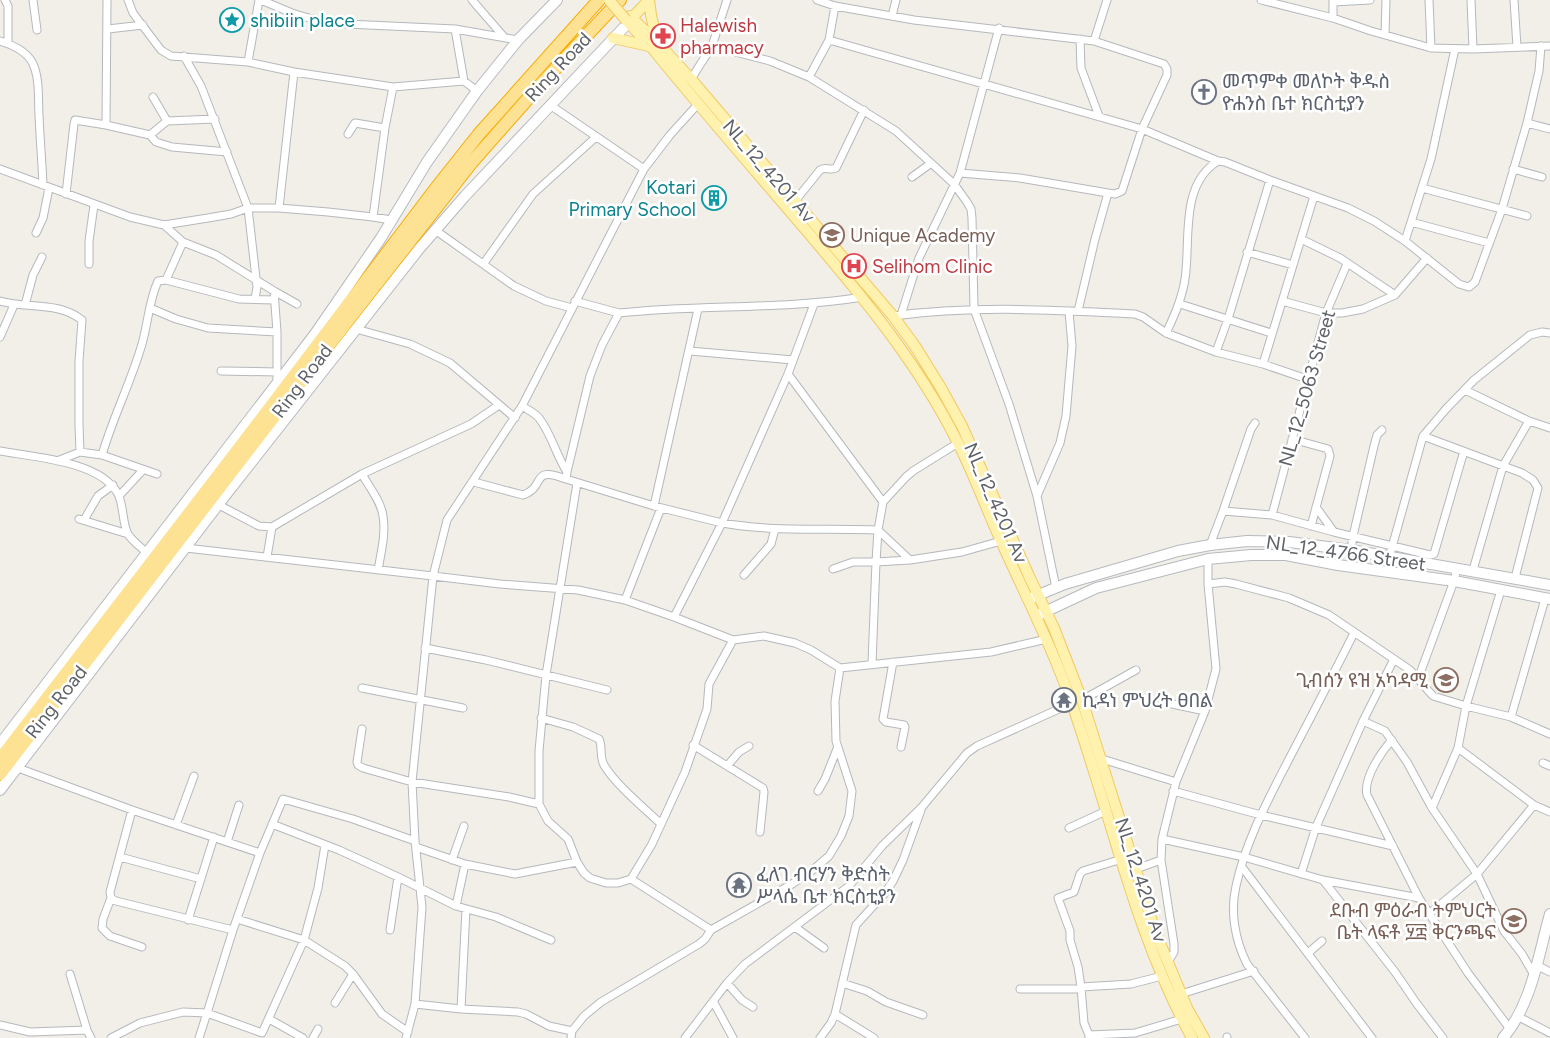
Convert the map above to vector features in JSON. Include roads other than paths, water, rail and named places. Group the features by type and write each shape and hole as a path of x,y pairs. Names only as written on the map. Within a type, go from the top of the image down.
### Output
{"highway":[{"name":"Ring Road","path":"0,759 443,180 498,113 599,0"},
{"name":"Ring Road","path":"0,774 349,319 472,162 540,84 619,0"}],"main road":[{"path":"609,0 655,45"},
{"path":"619,0 629,19"},
{"path":"629,19 649,0"},
{"path":"649,0 655,45"},
{"path":"613,38 655,45"},
{"name":"NL_12_4201 Av","path":"655,45 691,79 795,201 897,315 941,388 962,426 1054,628 1082,700 1102,759 1155,931 1181,994 1204,1038"},
{"name":"NL_12_4201 Av","path":"655,45 698,104 863,297 906,353 926,383 958,443 1036,616 1072,703 1147,936 1162,976 1192,1038"}],"street":[{"path":"5,0 8,6 8,43"},
{"path":"33,0 37,30"},
{"path":"106,125 108,0"},
{"path":"128,0 133,13 161,50 171,56 248,62 294,72 393,87 464,81 477,91"},
{"path":"248,62 260,0 298,15 347,24 455,29 518,40"},
{"path":"472,0 504,37"},
{"path":"0,744 320,327 427,162 477,91 518,40 557,0"},
{"path":"691,79 712,46 727,0"},
{"path":"817,0 835,6 914,20 1094,40 1164,64 1167,69 1167,75 1142,129 1122,190 1115,194 1020,178 960,173"},
{"path":"892,16 896,0"},
{"path":"1094,40 1107,0"},
{"path":"1261,0 1287,3 1431,48 1473,49 1550,46"},
{"path":"1333,18 1333,1 1370,0"},
{"path":"1385,35 1386,0"},
{"path":"1429,0 1431,48"},
{"path":"1471,0 1473,49"},
{"path":"1514,0 1516,47"},
{"path":"809,77 829,40 835,6"},
{"path":"0,790 219,504 419,248 629,19"},
{"path":"108,29 143,25"},
{"path":"999,28 960,173 919,258 897,315 974,309 1135,314 1143,317 1166,334 1216,352 1263,364 1307,379"},
{"path":"455,29 464,81"},
{"path":"1080,39 1081,68 1099,116"},
{"path":"829,40 1142,129 1218,161 1357,212 1374,220 1405,240 1459,284 1465,286 1471,286 1475,282 1502,208 1539,71 1541,46"},
{"path":"0,41 15,47 31,60 35,70 46,186 43,218 36,233"},
{"path":"712,46 770,61 809,77 864,110 896,131 954,184 971,209 974,309 1009,404 1037,496 1056,588"},
{"path":"1405,240 1440,126 1455,49"},
{"path":"184,56 201,86 215,119 248,208 258,287 255,299"},
{"path":"279,208 294,72"},
{"path":"373,217 385,128 393,87"},
{"path":"153,97 167,120"},
{"path":"237,919 304,940 345,966 382,1014 407,1035 415,1004 422,907 415,844 412,782 419,699 434,576 447,520 474,482 522,406 644,169 670,135 698,104"},
{"path":"550,105 644,169"},
{"path":"795,201 820,170 836,168 864,110"},
{"path":"150,135 167,120 215,119"},
{"path":"66,194 75,120 150,135 156,142 172,147 228,152"},
{"path":"348,134 355,123 385,128"},
{"path":"1526,123 1550,129"},
{"path":"484,263 533,194 596,137"},
{"path":"1166,334 1180,304 1186,277 1190,206 1202,176 1218,161"},
{"path":"912,178 930,164"},
{"path":"0,169 94,205 130,217 164,225 231,214 248,208 279,208 391,220"},
{"path":"1513,169 1542,177"},
{"path":"1216,352 1228,319 1270,180"},
{"path":"1422,188 1527,216"},
{"path":"1078,311 1108,193"},
{"path":"1263,364 1314,196"},
{"path":"89,264 89,241 94,205"},
{"path":"1411,222 1489,243"},
{"path":"164,225 184,242 216,255 274,292 297,304"},
{"path":"435,230 524,292 546,301 618,313 814,304 863,297"},
{"path":"1301,239 1333,255 1395,295"},
{"path":"166,280 184,242"},
{"path":"1247,252 1293,266"},
{"path":"25,305 32,275 42,257"},
{"path":"1282,300 1326,313 1342,313 1363,309 1395,295 1427,258"},
{"name":"NL_12_5063 Street","path":"1272,515 1326,313 1347,264"},
{"path":"102,455 107,436 133,372 156,283 160,280 166,280 239,299 274,300"},
{"path":"274,292 277,332 277,383"},
{"path":"0,301 14,305 51,307 82,320 78,425 80,452"},
{"path":"674,618 722,523 788,374 814,304"},
{"path":"1180,304 1271,333"},
{"path":"0,337 14,305"},
{"path":"150,308 176,319 208,328 277,332"},
{"path":"624,600 658,507 698,309"},
{"path":"1037,496 1060,442 1066,416 1072,346 1069,311"},
{"path":"567,476 590,376 602,345 618,313"},
{"path":"356,329 410,344 450,363 514,418"},
{"path":"1389,558 1423,436 1474,380 1530,335 1542,332 1550,333"},
{"path":"690,351 793,360"},
{"path":"222,370 277,372"},
{"path":"788,374 883,502"},
{"path":"1464,390 1529,421 1550,428"},
{"path":"219,504 259,526 272,527 362,474 471,424 499,406"},
{"path":"522,406 539,418 567,476 577,483 658,507 742,527 878,530 910,560"},
{"path":"1473,570 1503,466 1529,421"},
{"path":"1210,545 1251,429 1255,423"},
{"path":"1351,550 1374,446 1377,435 1382,430"},
{"path":"1423,436 1522,473 1533,480 1538,488 1515,578"},
{"path":"1292,439 1328,450 1330,456 1311,526"},
{"path":"872,664 878,530 883,502 913,471 958,443"},
{"path":"0,451 57,461 92,471 104,477 113,485 119,496 128,534"},
{"name":"NL_12_4766 Street","path":"1223,511 1272,515 1430,555 1434,554 1464,451"},
{"path":"57,461 80,452 102,455 157,474"},
{"path":"119,496 143,470"},
{"path":"362,474 381,508 383,516 384,530 378,570"},
{"path":"474,482 523,495 533,490 539,480 547,474 567,476"},
{"path":"577,483 546,675 538,771 539,804 548,820 568,840 577,862 584,873 590,878 598,881 618,883 631,879 652,844 685,772 707,708 709,684 733,640"},
{"path":"113,485 98,496 82,519 128,534 148,553"},
{"path":"1316,507 1334,532"},
{"path":"267,557 272,527"},
{"path":"744,575 771,544 775,528"},
{"path":"833,569 853,562 910,560 962,552 1001,541"},
{"name":"NL_12_4766 Street","path":"1028,600 1056,588 1178,551 1247,541 1289,542 1351,550 1550,585"},
{"path":"186,548 578,590 624,600 733,640 764,636 795,643 840,668 991,652 1046,640"},
{"name":"NL_12_4766 Street","path":"1036,616 1096,588 1208,560 1251,555 1286,555 1338,565 1454,581 1548,599"},
{"path":"1168,962 1174,952 1174,944 1162,860 1162,839 1173,791 1205,711 1216,669 1208,584 1208,560"},
{"path":"1418,679 1457,568"},
{"path":"1208,584 1225,582 1236,584 1289,598 1329,615 1410,670 1433,696 1511,717 1550,734"},
{"path":"1432,808 1458,748 1466,706 1501,590"},
{"path":"1511,717 1548,599"},
{"path":"1304,1038 1247,964 1242,953 1234,921 1236,886 1244,856 1261,815 1354,633"},
{"path":"425,648 582,682 607,690"},
{"path":"1301,874 1316,827 1363,721 1394,659"},
{"path":"893,662 883,719 886,722 904,725 901,748"},
{"path":"415,1004 518,1012 572,1034 584,1016 601,1002 699,944 711,930 792,884 829,856 846,824 851,799 850,782 837,749 834,722 840,668"},
{"path":"1082,700 1136,670"},
{"path":"362,688 463,708"},
{"path":"1163,702 1205,711"},
{"path":"685,1038 727,983 745,964 849,886 882,846 922,807 967,753 976,746 1072,703"},
{"path":"541,718 573,727 599,739 601,743 600,755 604,766 625,790 661,824"},
{"path":"1363,721 1384,731 1407,762 1432,808 1477,874 1497,918 1512,942 1535,969 1550,972"},
{"path":"362,729 358,765 363,768 412,782 509,797 539,804"},
{"path":"1392,740 1376,761 1366,792 1419,898 1468,973 1510,1029"},
{"path":"693,746 728,765 763,788 760,832"},
{"path":"728,765 739,752 749,746"},
{"path":"1458,748 1534,805 1550,812"},
{"path":"818,791 837,749"},
{"path":"1102,759 1176,782"},
{"path":"18,768 132,810 260,853"},
{"path":"176,825 194,776"},
{"path":"1173,791 1261,815 1393,846"},
{"path":"199,1038 233,930 260,853 280,803 284,799 353,819 465,864 515,874 577,862"},
{"path":"227,842 239,805"},
{"path":"1430,914 1477,874 1534,805"},
{"path":"820,1038 832,1023 835,1014 856,925 893,882 922,807"},
{"path":"132,810 110,892 112,898 116,901 233,930"},
{"path":"1068,828 1106,811"},
{"path":"272,824 398,877 456,906 496,918 551,940"},
{"path":"452,860 464,826"},
{"path":"188,920 214,837"},
{"path":"1162,839 1244,856 1323,880 1419,898"},
{"path":"111,1038 140,1023 183,1012 207,1013 262,1036 304,940 315,902 325,845"},
{"path":"120,856 201,879"},
{"path":"1122,859 1083,871 1080,874 1074,892 1058,898 1070,931 1070,940 1081,988 1083,1014 1089,1037 1135,1033 1182,1019"},
{"path":"1136,869 1162,860"},
{"path":"456,906 465,864"},
{"path":"1242,867 1372,1038"},
{"path":"390,930 398,877"},
{"path":"631,879 711,930"},
{"path":"1323,880 1395,972 1443,1038"},
{"path":"112,898 103,919 102,928 110,936 142,947"},
{"path":"461,1009 466,909"},
{"path":"1503,1038 1518,1017 1526,1000 1550,914"},
{"path":"796,927 824,948"},
{"path":"1308,953 1322,941"},
{"path":"1181,994 1254,971"},
{"path":"70,974 87,1030 92,1038"},
{"path":"335,1003 353,974"},
{"path":"1020,989 1081,988 1131,984 1162,976"},
{"path":"727,983 742,1000 753,1007"},
{"path":"842,983 867,991 886,1002 922,1015"},
{"path":"714,1001 733,1038"},
{"path":"835,1014 862,1035 874,1038"},
{"path":"1518,1017 1550,1033"},
{"path":"269,1019 303,1038"},
{"path":"0,1025 30,1032 87,1030"},
{"path":"313,1038 318,1029"}],"place":[{"name":"shibiin place","path":"232,20"},
{"name":"Halewish pharmacy","path":"663,36"},
{"name":"መጥምቀ መለኮት ቅዱስ ዮሐንስ ቤተ ክርስቲያን","path":"1204,92"},
{"name":"Kotari Primary School","path":"714,198"},
{"name":"Unique Academy","path":"832,235"},
{"name":"Selihom Clinic","path":"854,266"},
{"name":"ጊብሰን ዩዝ አካዳሚ","path":"1446,680"},
{"name":"ኪዳነ ምህረት ፀበል","path":"1064,700"},
{"name":"ፈለገ ብርሃን ቅድስት ሥላሴ ቤተ ክርስቲያን","path":"739,885"},
{"name":"ደቡብ ምዕራብ ትምህርት ቤት ላፍቶ ፶፰ ቅርንጫፍ","path":"1514,921"}]}
